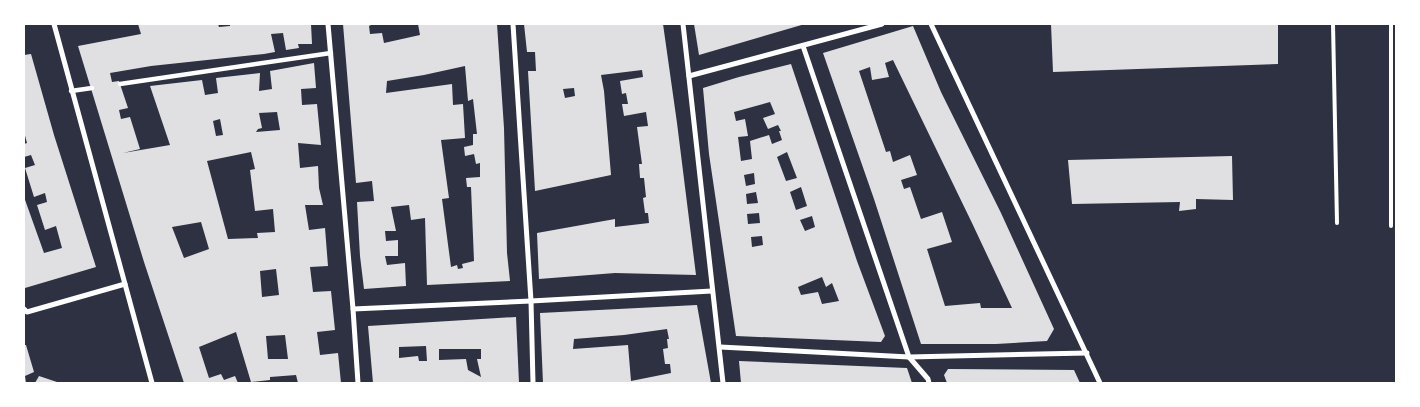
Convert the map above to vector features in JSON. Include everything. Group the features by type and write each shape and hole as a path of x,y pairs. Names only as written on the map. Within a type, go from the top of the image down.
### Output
{"street":[{"path":"54,24 152,383"},
{"path":"328,24 358,383"},
{"path":"513,24 531,301 533,383"},
{"path":"683,24 723,383"},
{"path":"689,76 882,24"},
{"path":"931,24 1100,383"},
{"path":"803,46 909,357 928,378 930,383"},
{"path":"120,84 331,53"},
{"path":"71,91 92,88"},
{"path":"24,309 27,312 125,284"},
{"path":"353,309 712,291"},
{"path":"720,347 909,357 1087,353"}],"lane":[{"path":"1333,24 1337,223"},
{"path":"1390,24 1391,226"}],"building":[{"path":"138,24 218,24 219,27 230,26 230,24 311,24 312,44 298,44 299,48 286,50 283,33 271,34 275,52 151,66 110,73 112,82 119,81 128,108 119,110 121,119 130,117 140,149 123,153 170,145 150,86 202,80 205,95 218,93 216,78 260,73 259,91 272,89 270,71 314,63 316,88 301,89 302,105 317,104 321,145 298,143 300,168 318,166 319,188 323,205 305,205 309,230 325,228 328,266 310,267 313,292 331,291 335,330 317,332 320,355 338,353 341,383 298,383 296,375 270,377 270,380 251,382 236,332 199,347 209,378 221,374 224,380 235,376 238,383 184,383 144,262 78,46 141,34","holes":["277,112 280,130 256,132 262,128 259,113","220,119 223,135 216,136 213,121","251,152 255,169 250,170 255,211 273,209 275,232 257,233 258,238 228,239 207,161","201,222 209,249 184,258 172,227","276,269 279,295 262,297 260,271","285,335 288,359 268,359 266,336"]},
{"path":"343,24 373,24 369,26 370,34 382,33 384,43 420,35 418,24 497,24 504,128 507,253 510,281 427,285 425,218 411,220 409,205 391,207 396,231 385,231 386,241 398,240 398,256 385,256 387,265 405,263 406,286 364,289 357,202 374,201 372,181 356,183","holes":["465,66 468,101 473,99 477,134 473,134 473,145 464,147 465,156 474,154 476,164 480,163 480,177 466,178 467,187 471,187 474,261 462,264 463,268 458,269 457,265 451,267 442,199 449,198 441,140 465,138 463,104 453,105 452,84 386,93 387,81"]},
{"path":"524,24 663,24 696,275 615,273 539,279 537,233 615,219 615,227 649,223 648,213 645,213 643,198 646,197 644,178 640,178 639,164 642,164 637,127 648,126 646,112 624,116 622,104 628,104 626,93 622,94 620,81 643,77 642,70 601,75 611,175 535,191 528,71 536,71 535,52 527,52","holes":["574,88 575,96 565,98 563,89"]},
{"path":"694,24 805,24 699,55"},
{"path":"1051,24 1278,24 1278,64 1053,72"},
{"path":"913,26 941,92 1001,213 1054,329 1047,341 996,344 921,344 874,199 823,53","holes":["893,60 1012,308 981,308 980,303 945,306 927,249 952,242 942,212 921,219 910,187 904,189 901,180 917,175 910,155 893,162 890,151 886,152 859,71 870,67 872,80 889,77 885,63"]},
{"path":"31,54 54,135 96,267 25,288 24,197 44,253 62,248 56,226 45,230 37,205 47,202 45,193 34,197 25,168 35,165 31,155 24,157 24,144 27,143 24,132 24,55"},
{"path":"791,64 857,261 885,336 881,342 736,336 709,154 703,88","holes":["770,102 775,114 763,118 768,129 778,125 782,140 772,144 769,135 750,141 752,159 741,161 738,137 748,136 745,119 736,121 734,112","787,152 797,178 786,181 777,157","754,173 755,184 746,186 744,175","801,187 807,206 796,210 790,192","756,192 758,203 747,204 746,194","759,213 760,223 748,224 747,214","812,216 815,227 805,231 800,220","762,236 763,245 752,247 751,237","822,277 826,287 832,283 839,301 822,304 818,292 801,295 798,287"]},
{"path":"1232,156 1233,200 1196,199 1196,209 1179,211 1180,202 1072,204 1068,160"},
{"path":"697,305 711,383 543,383 540,313","holes":["667,329 669,339 667,339 668,348 663,349 665,364 670,364 671,373 631,381 628,345 573,349 574,339"]},
{"path":"516,317 519,383 373,383 368,326","holes":["426,346 427,361 419,361 418,356 399,358 399,347","439,349 481,349 481,359 477,359 481,377 468,370 466,359 439,360"]},
{"path":"24,345 26,345 34,372 25,376 26,383 24,383"},
{"path":"739,361 907,368 912,383 741,383"},
{"path":"948,369 1074,370 1080,383 947,383 944,375"},
{"path":"39,376 60,383 35,383"}]}
